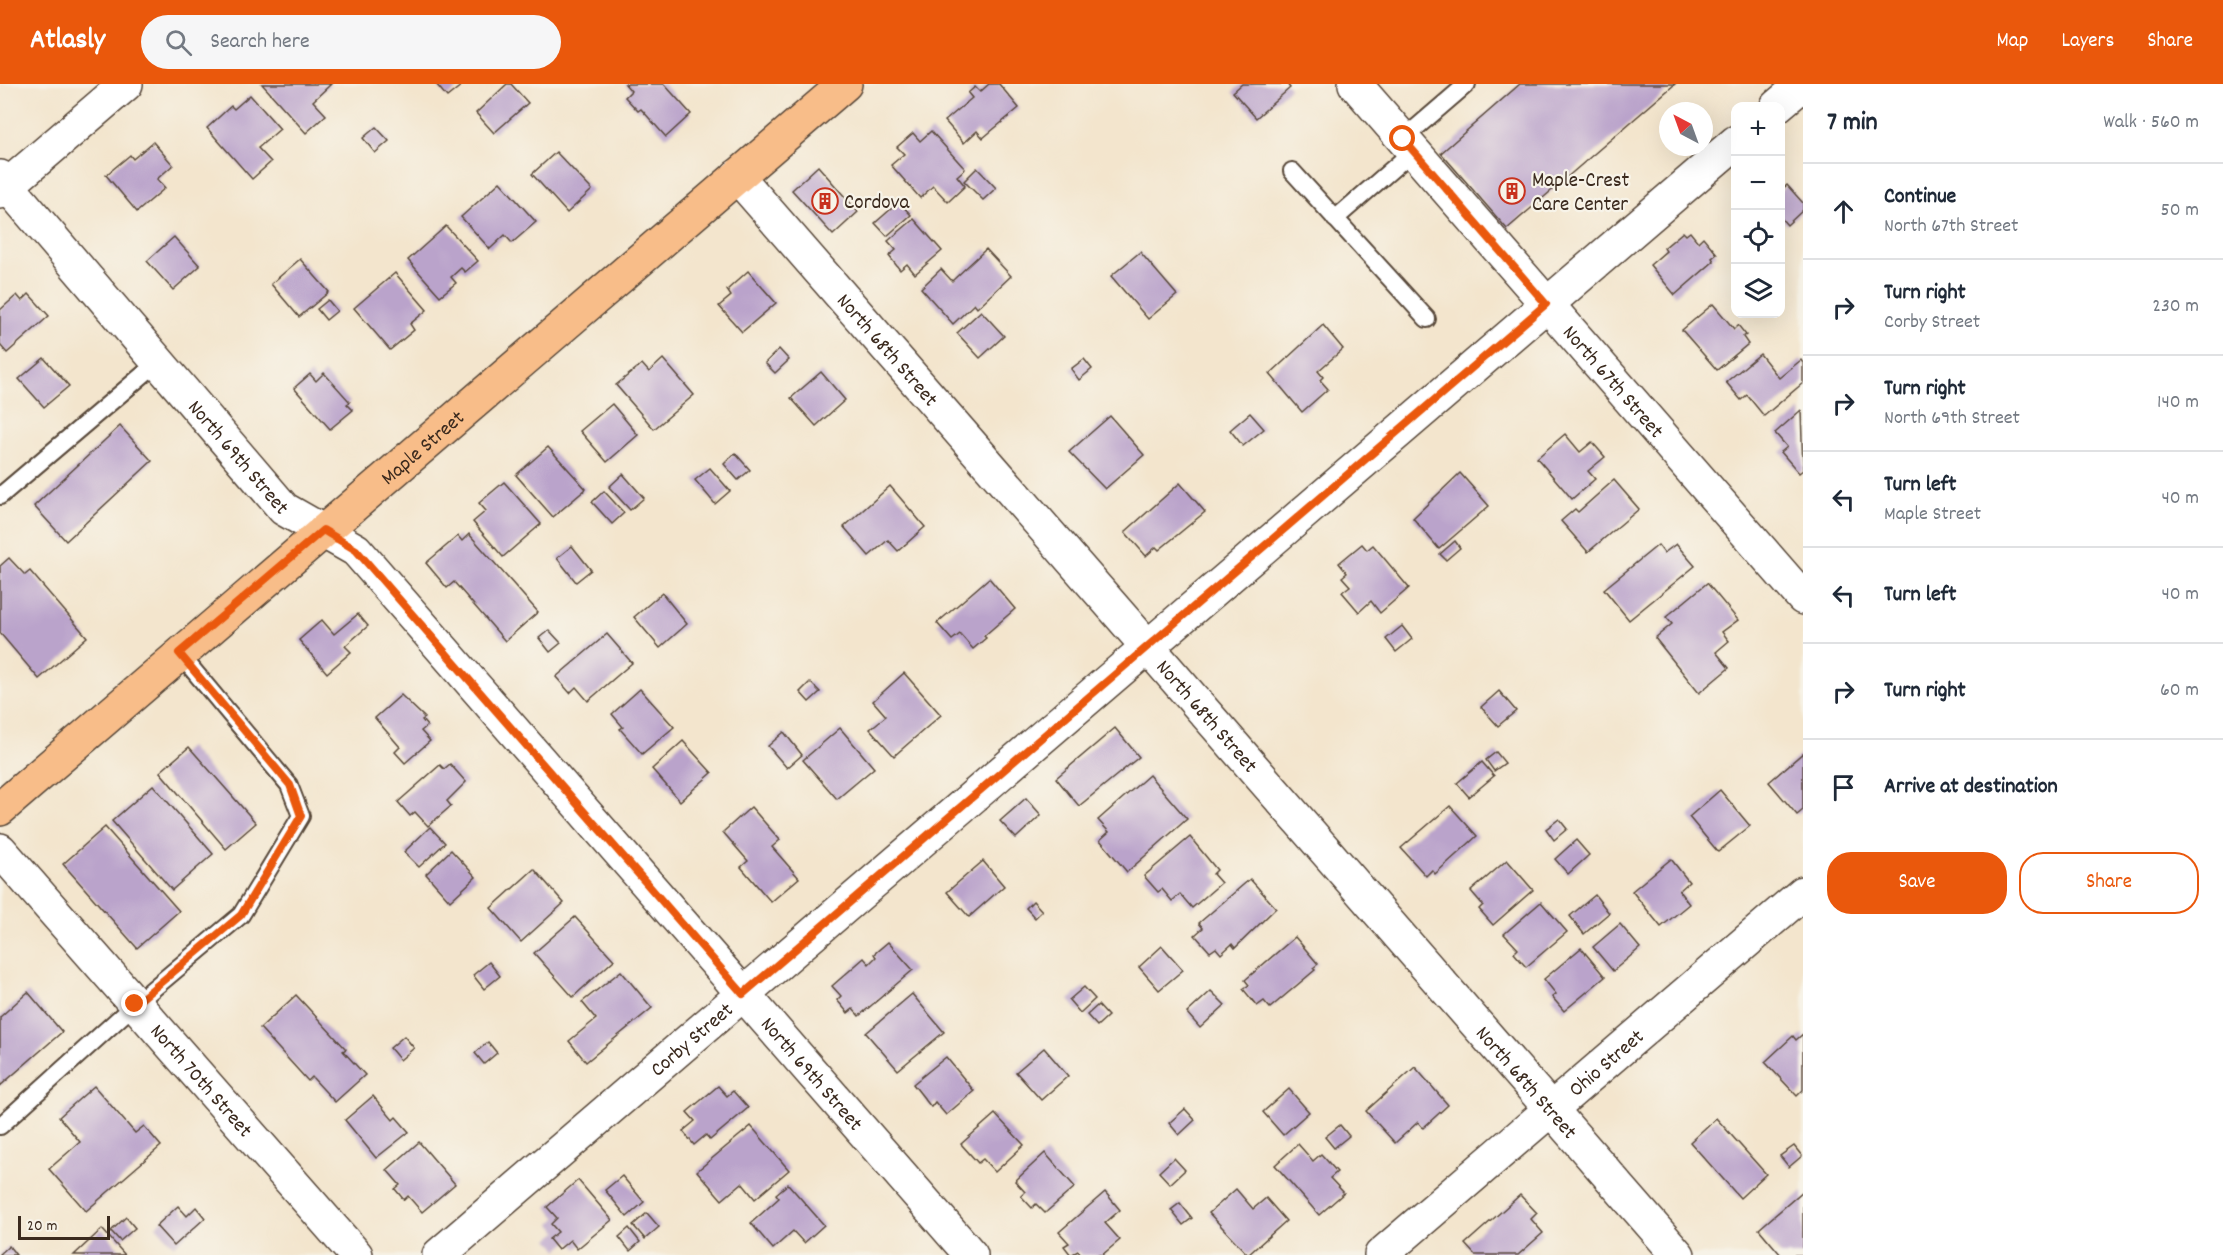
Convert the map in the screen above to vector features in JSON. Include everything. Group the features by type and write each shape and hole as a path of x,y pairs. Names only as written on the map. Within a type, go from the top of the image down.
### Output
{"main road":[{"name":"Maple Street","path":"0,809 179,653 845,84"}],"street":[{"path":"3,185 126,84"},
{"name":"North 67th Street","path":"1355,84 1803,598"},
{"path":"1782,102 1803,84"},
{"name":"Corby Street","path":"439,1255 1731,146"},
{"name":"North 68th Street","path":"737,176 1677,1255"},
{"name":"North 69th Street","path":"3,185 284,509 302,522 323,530 356,550 971,1255"},
{"name":"North 70th Street","path":"0,850 356,1255"},
{"name":"Ohio Street","path":"1381,1255 1803,893"}],"lane":[{"path":"1335,219 1467,84"},
{"path":"1292,171 1427,319"},
{"path":"0,496 158,362"},
{"path":"0,1126 135,1004 241,915 301,816 290,785 179,653"}],"building":[{"path":"262,84 331,84 313,101 326,115 306,133"},
{"path":"436,84 461,84 462,85 447,97"},
{"path":"507,84 511,84 528,103 494,133 476,113"},
{"path":"625,84 664,84 691,114 666,137 641,109 638,111 625,97 631,91"},
{"path":"989,84 999,84 1019,108 983,138 977,131 964,143 945,121 972,98 968,93 975,87 980,92"},
{"path":"1242,84 1287,84 1290,88 1256,118 1233,92"},
{"name":"Maple-Crest Care Center","path":"1520,84 1675,84 1507,229 1441,153"},
{"path":"250,95 280,129 258,148 271,162 252,179 207,128 231,106 234,109"},
{"path":"376,127 389,141 375,153 363,138"},
{"path":"931,131 965,169 957,176 965,186 948,202 933,186 920,198 891,165 904,154 897,147 913,133 920,141"},
{"path":"153,142 173,165 157,179 165,188 137,212 106,175 130,155 133,159"},
{"path":"556,152 592,190 567,213 532,174"},
{"name":"Cordova","path":"818,166 858,212 833,235 792,190"},
{"path":"977,168 996,188 983,200 964,181"},
{"path":"500,182 536,222 512,243 505,235 490,249 461,217"},
{"path":"1787,185 1803,203 1803,210 1787,225 1785,223 1785,187"},
{"path":"899,202 911,215 887,236 875,223"},
{"path":"914,219 942,251 915,274 907,264 900,270 889,256 896,250 888,241"},
{"path":"446,226 478,261 465,272 461,268 451,277 456,283 440,296 408,260"},
{"path":"1683,232 1686,235 1690,232 1698,242 1703,237 1717,254 1712,258 1714,261 1675,295 1650,265 1666,251 1664,248"},
{"path":"174,237 200,266 173,290 147,261"},
{"path":"986,249 1011,276 977,308 974,304 953,324 921,288 941,269 952,281"},
{"path":"1140,252 1177,295 1148,319 1111,276"},
{"path":"300,259 329,292 299,317 271,284"},
{"path":"748,271 776,303 742,332 719,306 731,296 727,290"},
{"path":"395,273 427,310 410,324 414,330 390,350 354,308"},
{"path":"29,294 49,316 7,353 0,345 0,310 17,295 22,301"},
{"path":"328,300 337,311 326,320 317,309"},
{"path":"1713,304 1734,329 1738,325 1746,335 1743,337 1748,344 1717,370 1682,330"},
{"path":"981,311 1004,336 980,358 957,333"},
{"path":"1323,325 1343,349 1318,371 1323,377 1320,380 1328,389 1302,412 1270,374"},
{"path":"779,349 789,360 775,373 765,363"},
{"path":"1760,354 1779,378 1801,360 1803,363 1803,383 1764,416 1747,395 1741,400 1726,382"},
{"path":"44,358 69,386 44,407 19,379"},
{"path":"663,359 694,395 654,429 616,385 642,364 649,372"},
{"path":"1084,359 1092,369 1079,380 1071,369"},
{"path":"821,372 845,400 816,426 791,398"},
{"path":"324,373 350,402 347,404 353,410 330,429 294,388 310,374 316,381"},
{"path":"612,404 638,435 607,462 580,431"},
{"path":"1801,410 1803,470 1799,473 1781,452 1787,447 1775,433"},
{"path":"1250,413 1264,429 1243,446 1230,430"},
{"path":"1110,416 1144,455 1105,489 1069,452"},
{"path":"120,426 152,461 66,541 34,506"},
{"path":"1565,434 1580,452 1592,442 1605,457 1588,471 1595,479 1572,499 1537,458"},
{"path":"548,447 586,489 553,517 516,475"},
{"path":"735,453 750,470 738,480 724,464"},
{"path":"710,468 730,491 715,504 695,480"},
{"path":"1460,473 1489,506 1439,549 1413,518"},
{"path":"623,474 644,498 630,510 609,487"},
{"path":"1614,480 1639,509 1588,552 1561,521 1575,509 1578,512"},
{"path":"504,482 541,524 503,557 473,522 486,511 479,503"},
{"path":"1180,483 1205,512 1159,550 1156,547 1146,556 1125,532"},
{"path":"890,486 925,527 898,551 888,540 869,556 844,527"},
{"path":"604,491 624,513 612,524 592,502"},
{"path":"469,534 538,612 505,641 454,582 447,588 426,563 458,536 462,541"},
{"path":"1455,541 1460,548 1446,560 1440,554"},
{"path":"1362,544 1367,550 1373,545 1409,588 1380,613 1371,601 1359,612 1342,592 1350,586 1342,577 1347,573 1339,563"},
{"path":"1676,544 1695,566 1629,620 1604,589 1658,545 1664,553"},
{"path":"572,546 591,570 576,582 557,558"},
{"path":"9,558 25,575 30,571 87,637 39,679 0,633 0,566"},
{"path":"989,578 1015,609 984,636 986,638 973,649 960,634 952,640 937,623"},
{"path":"1707,583 1738,620 1722,632 1729,641 1716,652 1729,668 1699,693 1655,638 1672,624 1666,617"},
{"path":"662,593 687,624 660,648 634,617"},
{"path":"358,614 368,626 345,646 351,652 327,673 299,640 322,620 334,634"},
{"path":"1402,626 1412,639 1396,652 1386,639"},
{"path":"549,630 561,643 550,652 539,638"},
{"path":"607,634 632,663 588,701 576,687 570,693 556,677"},
{"path":"904,673 941,715 894,756 870,729 886,716 873,701"},
{"path":"810,682 820,692 809,702 800,692"},
{"path":"640,689 674,727 642,754 620,729 623,727 612,714"},
{"path":"1499,691 1516,711 1498,726 1481,707"},
{"path":"401,695 425,718 422,720 427,726 421,731 430,741 405,763 395,752 400,747 375,718"},
{"path":"840,728 874,768 837,799 803,760"},
{"path":"1115,728 1139,757 1079,806 1056,778"},
{"path":"784,732 802,755 787,768 768,746"},
{"path":"683,741 712,773 680,801 652,769"},
{"path":"189,747 256,823 226,849 160,772"},
{"path":"1496,752 1505,763 1494,771 1486,760"},
{"path":"1803,753 1803,810 1797,815 1769,782"},
{"path":"1482,762 1494,776 1469,797 1457,783"},
{"path":"450,764 466,782 447,801 451,806 428,826 415,812 410,816 398,802 440,765 444,769"},
{"path":"1149,775 1187,819 1127,872 1100,840 1109,832 1098,820"},
{"path":"153,785 213,854 172,890 112,821"},
{"path":"1720,790 1750,826 1718,852 1689,817"},
{"path":"1026,798 1041,815 1016,838 1000,821"},
{"path":"1450,806 1477,836 1435,874 1432,870 1426,876 1401,848"},
{"path":"751,807 780,840 772,847 799,878 771,902 741,867 748,861 723,832"},
{"path":"1559,819 1567,829 1554,840 1546,829"},
{"path":"105,827 179,911 137,948 63,864"},
{"path":"430,827 445,843 419,867 404,852"},
{"path":"1190,837 1217,870 1213,874 1221,883 1192,908 1180,894 1172,901 1162,889 1158,892 1144,876"},
{"path":"1576,840 1589,855 1568,874 1555,859"},
{"path":"451,850 476,877 450,901 426,874"},
{"path":"1671,859 1689,882 1679,891 1689,904 1661,927 1632,891"},
{"path":"1507,860 1533,890 1493,925 1479,909 1483,905 1471,891"},
{"path":"983,861 1004,886 969,917 947,892"},
{"path":"534,869 564,903 521,942 491,908"},
{"path":"1250,879 1276,908 1235,948 1232,944 1221,954 1216,948 1210,952 1195,935 1203,928 1199,923"},
{"path":"1595,895 1609,913 1584,934 1570,916"},
{"path":"1033,901 1042,911 1035,918 1026,908"},
{"path":"1541,902 1567,932 1526,967 1514,953 1518,949 1504,934"},
{"path":"575,917 614,960 573,997 534,953"},
{"path":"1620,924 1640,948 1613,971 1593,947"},
{"path":"1295,937 1318,964 1313,968 1315,970 1270,1008 1264,1001 1257,1006 1243,989 1249,985 1245,980"},
{"path":"888,942 913,970 859,1016 853,1009 848,1013 837,1000 841,996 832,986 864,958 869,964 876,957 874,954"},
{"path":"1162,946 1183,970 1159,990 1139,967"},
{"path":"1581,948 1605,977 1564,1011 1552,997 1556,994 1544,979"},
{"path":"489,962 500,976 484,989 473,975"},
{"path":"621,971 652,1008 586,1062 569,1041 596,1019 582,1002"},
{"path":"1084,987 1095,999 1080,1013 1069,1000"},
{"path":"1211,991 1225,1005 1200,1028 1187,1013"},
{"path":"28,992 62,1032 0,1086 0,1017"},
{"path":"912,994 944,1032 898,1070 866,1033"},
{"path":"296,995 346,1049 343,1051 365,1075 335,1102 312,1077 308,1081 260,1028"},
{"path":"1098,1005 1108,1016 1097,1026 1087,1015"},
{"path":"1803,1034 1803,1090 1797,1096 1765,1062 1793,1036 1796,1040"},
{"path":"404,1036 414,1048 400,1060 390,1048"},
{"path":"488,1042 497,1053 484,1064 475,1053"},
{"path":"1044,1048 1068,1076 1041,1100 1016,1072"},
{"path":"946,1057 974,1091 946,1115 935,1102 931,1107 913,1084"},
{"path":"1415,1067 1448,1105 1423,1128 1418,1122 1395,1143 1366,1111"},
{"path":"94,1086 135,1133 144,1126 161,1146 86,1211 49,1169 80,1142 59,1117"},
{"path":"718,1086 727,1096 733,1091 748,1108 710,1140 706,1135 694,1145 683,1131 695,1121 687,1112"},
{"path":"1289,1089 1309,1112 1283,1135 1263,1112"},
{"path":"373,1096 393,1120 396,1117 409,1132 376,1158 345,1120"},
{"path":"1185,1109 1195,1120 1179,1135 1169,1123"},
{"path":"995,1114 1024,1145 995,1172 983,1159 978,1163 961,1144"},
{"path":"1716,1118 1766,1174 1740,1198 1690,1142"},
{"path":"1340,1125 1349,1136 1334,1148 1325,1137"},
{"path":"751,1126 789,1170 755,1199 742,1183 722,1200 697,1171"},
{"path":"419,1142 455,1184 422,1212 408,1196 404,1200 395,1189 400,1185 387,1170"},
{"path":"1298,1144 1313,1161 1321,1154 1337,1172 1330,1178 1344,1193 1319,1215 1275,1165"},
{"path":"1794,1146 1802,1156 1789,1167 1780,1156"},
{"path":"1045,1153 1075,1187 1045,1213 1036,1204 1032,1208 1021,1196 1025,1192 1015,1181"},
{"path":"1174,1158 1185,1170 1170,1184 1159,1172"},
{"path":"622,1176 644,1202 627,1217 605,1190"},
{"path":"578,1180 612,1220 577,1249 570,1240 558,1250 549,1239 558,1232 551,1224 557,1218 547,1207"},
{"path":"788,1184 824,1225 804,1243 793,1231 773,1249 751,1223 779,1198 776,1194"},
{"path":"1236,1189 1253,1209 1266,1198 1286,1221 1248,1255 1209,1213"},
{"path":"1803,1191 1803,1255 1781,1255 1759,1229"},
{"path":"1105,1192 1120,1210 1105,1223 1120,1240 1102,1255 1081,1255 1078,1251 1071,1255 1064,1246 1069,1243 1059,1232"},
{"path":"1520,1195 1537,1213 1531,1219 1543,1233 1518,1255 1475,1255 1465,1244"},
{"path":"1180,1203 1192,1218 1183,1225 1171,1210"},
{"path":"178,1206 187,1216 196,1207 205,1218 174,1246 156,1226"},
{"path":"647,1213 659,1227 645,1239 633,1225"},
{"path":"126,1217 135,1228 120,1241 111,1231"},
{"path":"629,1228 640,1242 630,1251 619,1237"},
{"path":"102,1229 125,1255 74,1255"},
{"path":"9,1246 16,1255 0,1255 0,1254"}],"place":[{"name":"Maple-Crest Care Center","path":"1512,191"},
{"name":"Cordova","path":"825,201"}],"route":[{"path":"135,1004 241,915 301,816 290,785 211,688 179,653 323,530 356,550 743,994 1546,304 1403,139"}]}
